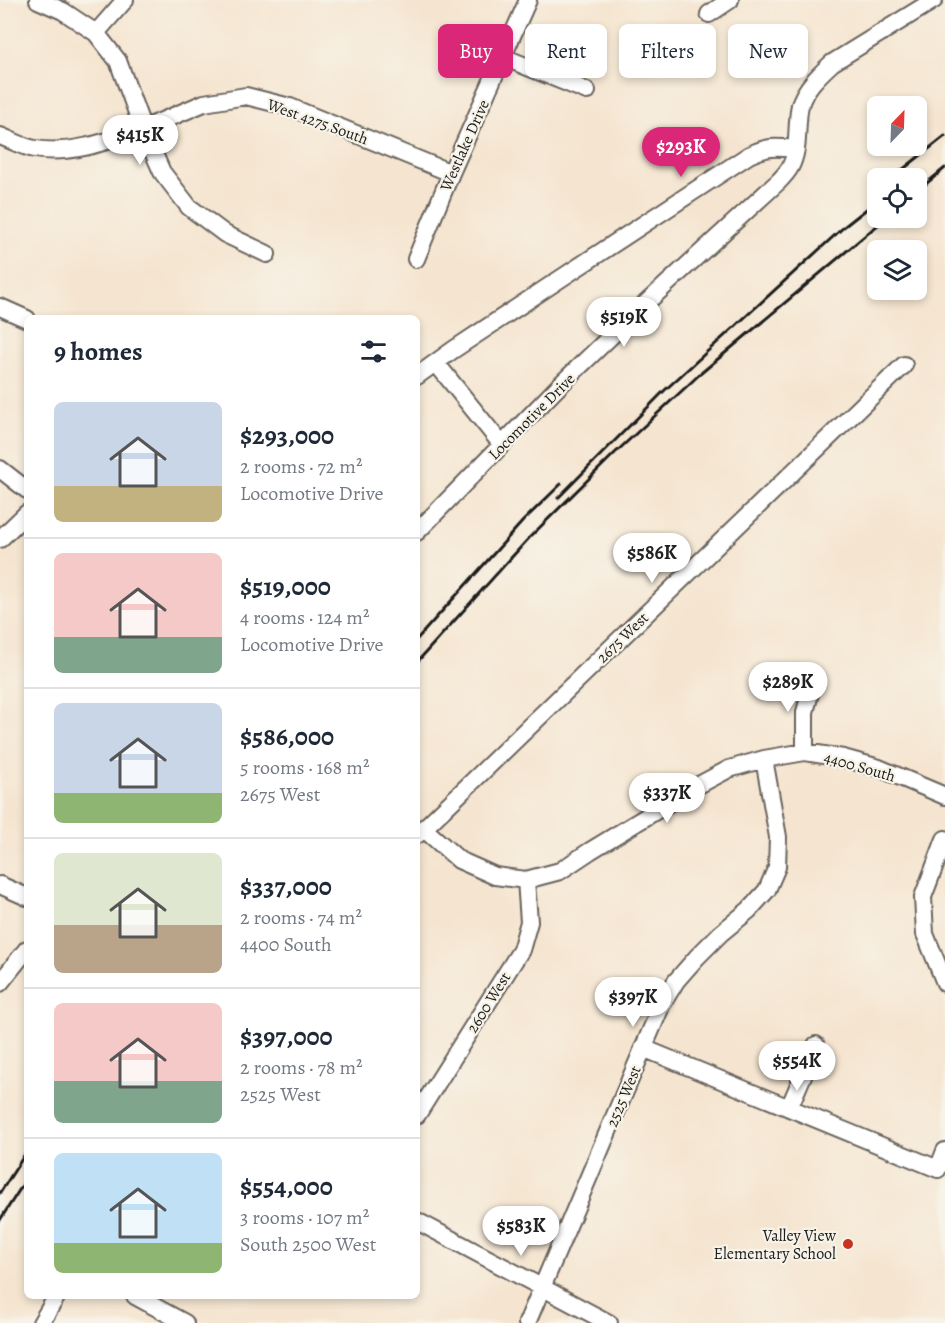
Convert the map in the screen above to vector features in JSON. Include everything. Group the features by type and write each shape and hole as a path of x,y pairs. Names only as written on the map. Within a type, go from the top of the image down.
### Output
{"street":[{"path":"38,0 63,11 96,33 118,61 143,129 162,172 189,207 225,234 267,254"},
{"path":"96,33 125,0"},
{"name":"Westlake Drive","path":"513,34 528,0"},
{"path":"710,14 730,0"},
{"name":"Locomotive Drive","path":"420,528 559,386 790,170 796,149 800,105 806,91 818,75 832,63 934,0"},
{"path":"513,61 586,91"},
{"name":"Westlake Drive","path":"416,259 494,78"},
{"name":"West 4275 South","path":"0,135 33,149 65,150 101,144 204,103 246,96 290,107 451,173"},
{"path":"420,374 562,277 749,155 764,148 796,149"},
{"path":"0,307 24,318"},
{"path":"435,363 502,445"},
{"name":"2675 West","path":"420,832 904,365"},
{"path":"0,469 24,488"},
{"path":"0,539 24,516"},
{"path":"805,752 805,712 814,679"},
{"name":"4400 South","path":"420,832 459,860 495,876 526,880 560,871 695,787 729,769 764,759 805,752 843,758 879,768 945,796"},
{"name":"2525 West","path":"527,1323 662,1004 676,981 721,933 749,910 771,883 777,867 778,837 764,759"},
{"path":"945,839 923,897 925,934 945,983"},
{"name":"2600 West","path":"420,1110 521,950 529,922 526,880"},
{"path":"0,885 24,896"},
{"path":"0,983 24,953"},
{"path":"789,1108 816,1045"},
{"path":"644,1048 938,1169 945,1151"},
{"path":"420,1223 609,1323"},
{"path":"41,1323 55,1299"},
{"path":"141,1299 185,1323"}],"railway":[{"path":"905,168 945,136"},
{"path":"927,183 945,168"},
{"path":"558,498 665,390 867,209"},
{"path":"420,659 530,537 615,453 700,374 874,228"},
{"path":"420,636 523,521 561,484"},
{"path":"0,1193 24,1156"},
{"path":"0,1220 24,1183"}],"place":[{"name":"Valley View Elementary School","path":"848,1244"}]}
